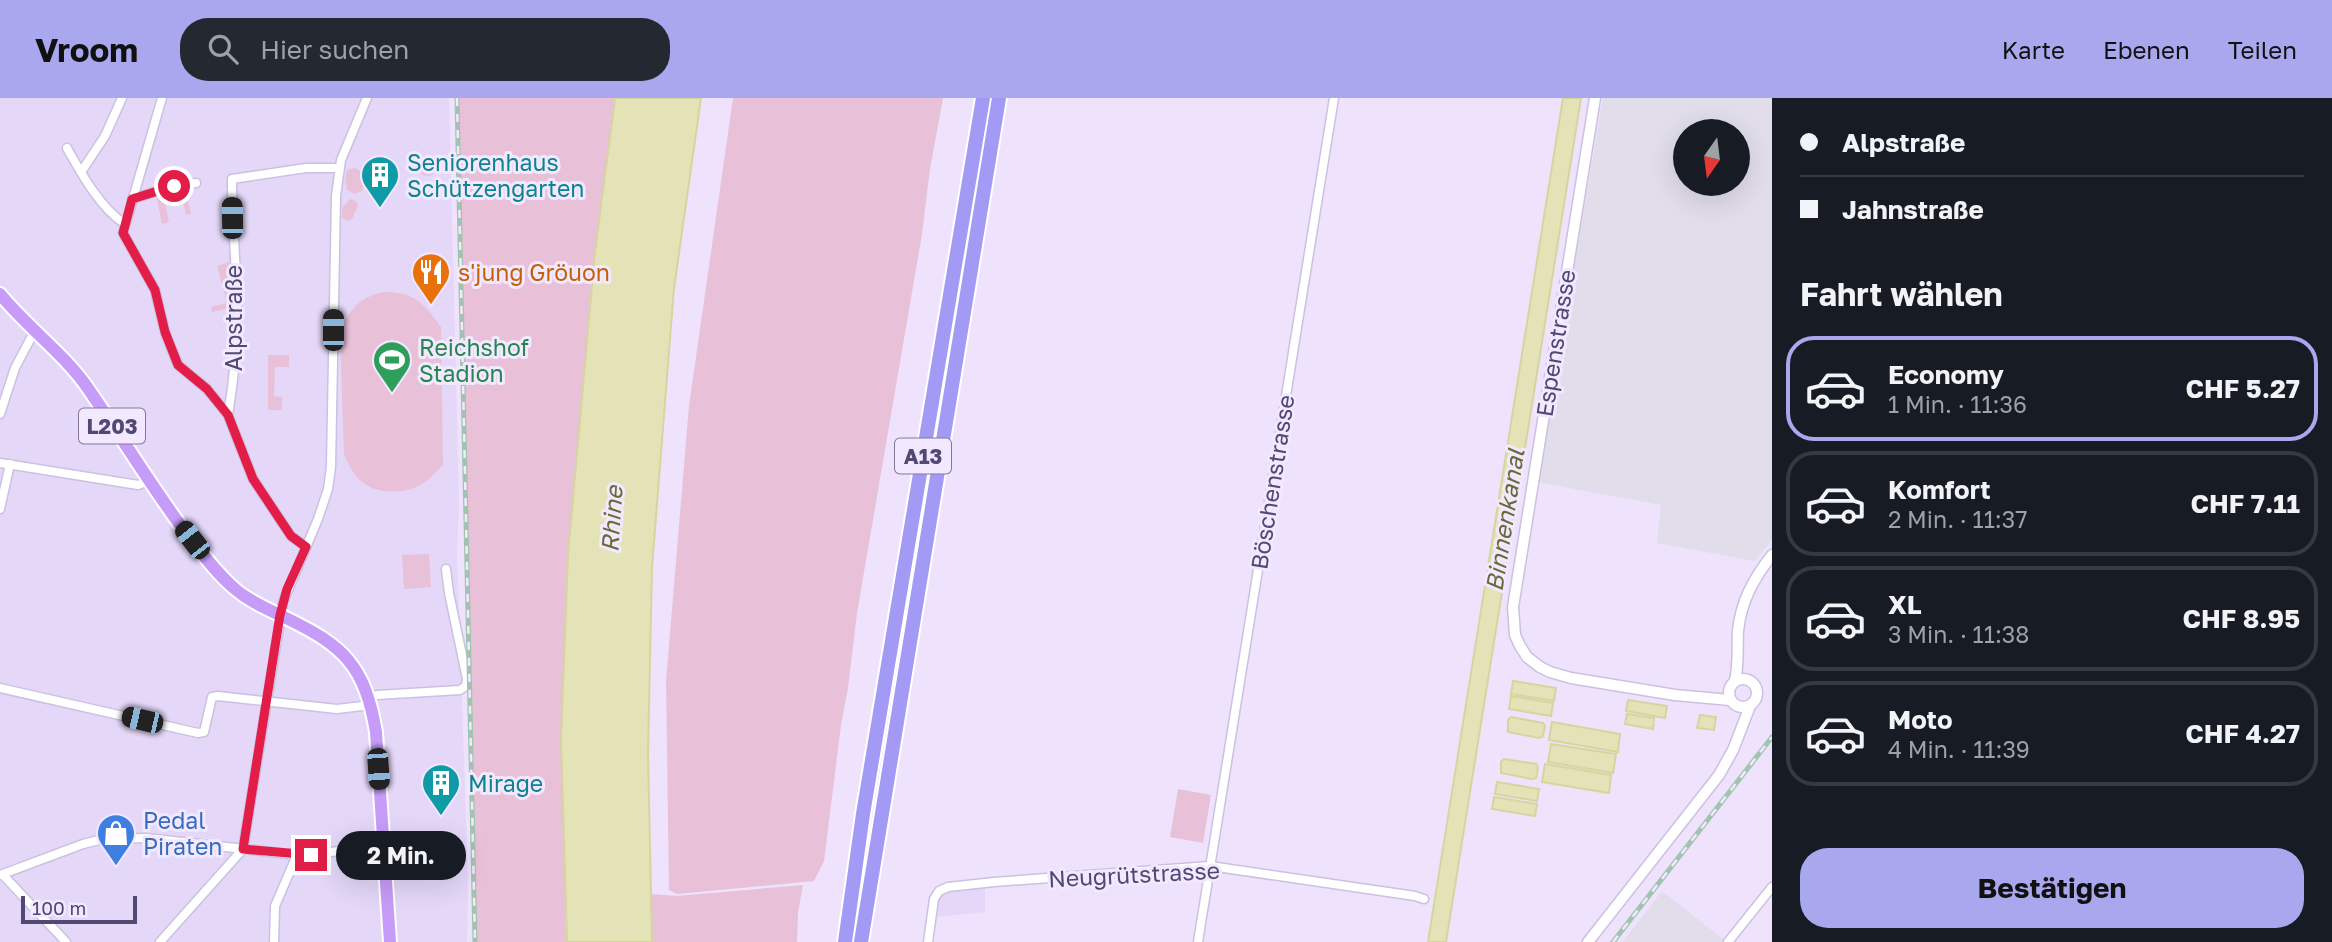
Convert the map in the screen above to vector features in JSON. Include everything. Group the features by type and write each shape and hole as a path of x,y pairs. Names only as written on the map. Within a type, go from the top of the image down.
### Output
{"highway":[{"name":"A13","path":"845,942 863,814 983,98"},
{"name":"A13","path":"861,942 999,98"}],"main road":[{"name":"L203","path":"0,294 86,385 149,481 203,556 224,579 245,597 317,633 335,646 355,668 370,701 376,732 390,942"}],"street":[{"path":"81,172 106,136 122,98"},
{"path":"67,148 111,215 125,224 162,98"},
{"path":"160,942 243,849 280,615 287,589 318,519 328,489 333,454 333,259 336,196 339,168 345,149 367,98"},
{"name":"Böschenstrasse","path":"1198,942 1334,98"},
{"name":"Espenstrasse","path":"1595,98 1513,607 1515,635 1527,657 1550,672 1571,678 1732,703"},
{"name":"Alpstraße","path":"228,415 237,313 232,179 306,168 339,168"},
{"path":"132,199 174,186 196,183"},
{"name":"Alpstraße","path":"125,224 123,233 155,290 165,332 178,365 207,389 228,415 244,460 258,488 291,536 306,547"},
{"path":"0,414 15,368 34,332"},
{"path":"0,463 138,485 149,481"},
{"path":"0,509 10,464"},
{"path":"1740,732 1728,693 1739,660 1741,613 1754,580 1772,555"},
{"path":"0,688 198,733 204,732 207,726 212,697 218,696 337,709 370,701 377,695 460,690 466,686 467,679 446,569"},
{"path":"1588,942 1730,758 1750,706 1756,699 1756,690 1739,660"},
{"path":"1733,684 1748,680"},
{"name":"Espenstrasse","path":"1700,697 1733,684"},
{"path":"1732,703 1742,707 1750,706"},
{"path":"66,942 1,875 103,839 146,838 297,855 383,845"},
{"path":"274,942 275,906 297,855"},
{"name":"Neugrütstrasse","path":"928,942 934,898 939,891 948,887 1210,866 1424,900"},
{"path":"1728,942 1772,887"}],"shaded area":[{"path":"0,98 449,98 459,500 457,553 468,878 467,942 0,942"},
{"path":"457,98 615,98 601,207 568,554 565,632 567,942 475,942"},
{"path":"733,98 943,98 857,613 824,861 814,881 677,894 669,890 666,681 689,406"},
{"path":"1603,98 1772,98 1772,540 1755,561 1657,543 1661,505 1537,482"},
{"path":"428,156 435,159 438,166 435,173 428,176 421,173 418,166 421,159"},
{"path":"355,168 361,172 364,181 362,191 355,194 347,190 345,180 347,170"},
{"path":"185,188 191,214 186,215 181,194 164,199 169,222 162,224 156,194"},
{"path":"350,199 356,201 358,206 352,219 347,221 342,217 342,208"},
{"path":"232,261 233,307 212,312 211,307 227,303 217,266"},
{"name":"Reichshof Stadion","path":"383,292 403,294 417,300 441,327 443,465 415,488 389,492 365,484 354,473 344,455 340,334 355,307 367,298"},
{"path":"268,355 289,355 289,367 275,367 274,396 282,397 282,410 268,410"},
{"path":"429,554 431,587 404,589 402,555"},
{"path":"1178,789 1211,795 1203,843 1170,837"},
{"path":"803,885 798,912 797,942 652,942 651,894 677,896"},
{"path":"985,887 985,912 936,917 944,891 949,888"},
{"path":"1662,891 1724,940 1623,942"}],"water":[{"name":"Rhine","path":"615,98 701,98 674,288 652,567 648,753 652,942 567,942 561,739 568,554 595,252"},
{"name":"Binnenkanal","path":"1563,98 1581,98 1446,942 1428,942"},
{"path":"1513,681 1556,688 1554,701 1511,694"},
{"path":"1511,696 1553,703 1551,716 1509,709"},
{"path":"1628,700 1667,706 1665,718 1626,711"},
{"path":"1627,714 1654,718 1653,729 1625,724"},
{"path":"1700,715 1716,717 1714,730 1697,728"},
{"path":"1511,717 1543,723 1543,736 1539,738 1508,732 1508,720"},
{"path":"1552,722 1620,734 1618,752 1549,740"},
{"path":"1551,744 1616,754 1613,773 1548,762"},
{"path":"1504,759 1536,764 1536,778 1501,773 1501,762"},
{"path":"1545,764 1611,775 1609,793 1542,782"},
{"path":"1497,782 1539,789 1537,801 1495,794"},
{"path":"1494,797 1537,804 1535,816 1492,809"}],"railway":[{"path":"457,98 475,942"},
{"path":"1613,942 1772,737"}],"place":[{"name":"Seniorenhaus Schützengarten","path":"380,209"},
{"name":"s'jung Gröuon","path":"431,306"},
{"name":"Reichshof Stadion","path":"392,394"},
{"name":"Mirage","path":"441,817"},
{"name":"Pedal Piraten","path":"116,867"}],"route":[{"path":"174,186 132,199 123,233 155,290 165,332 178,365 207,389 228,415 253,479 291,536 306,547 287,589 280,615 243,849 311,855"}]}
